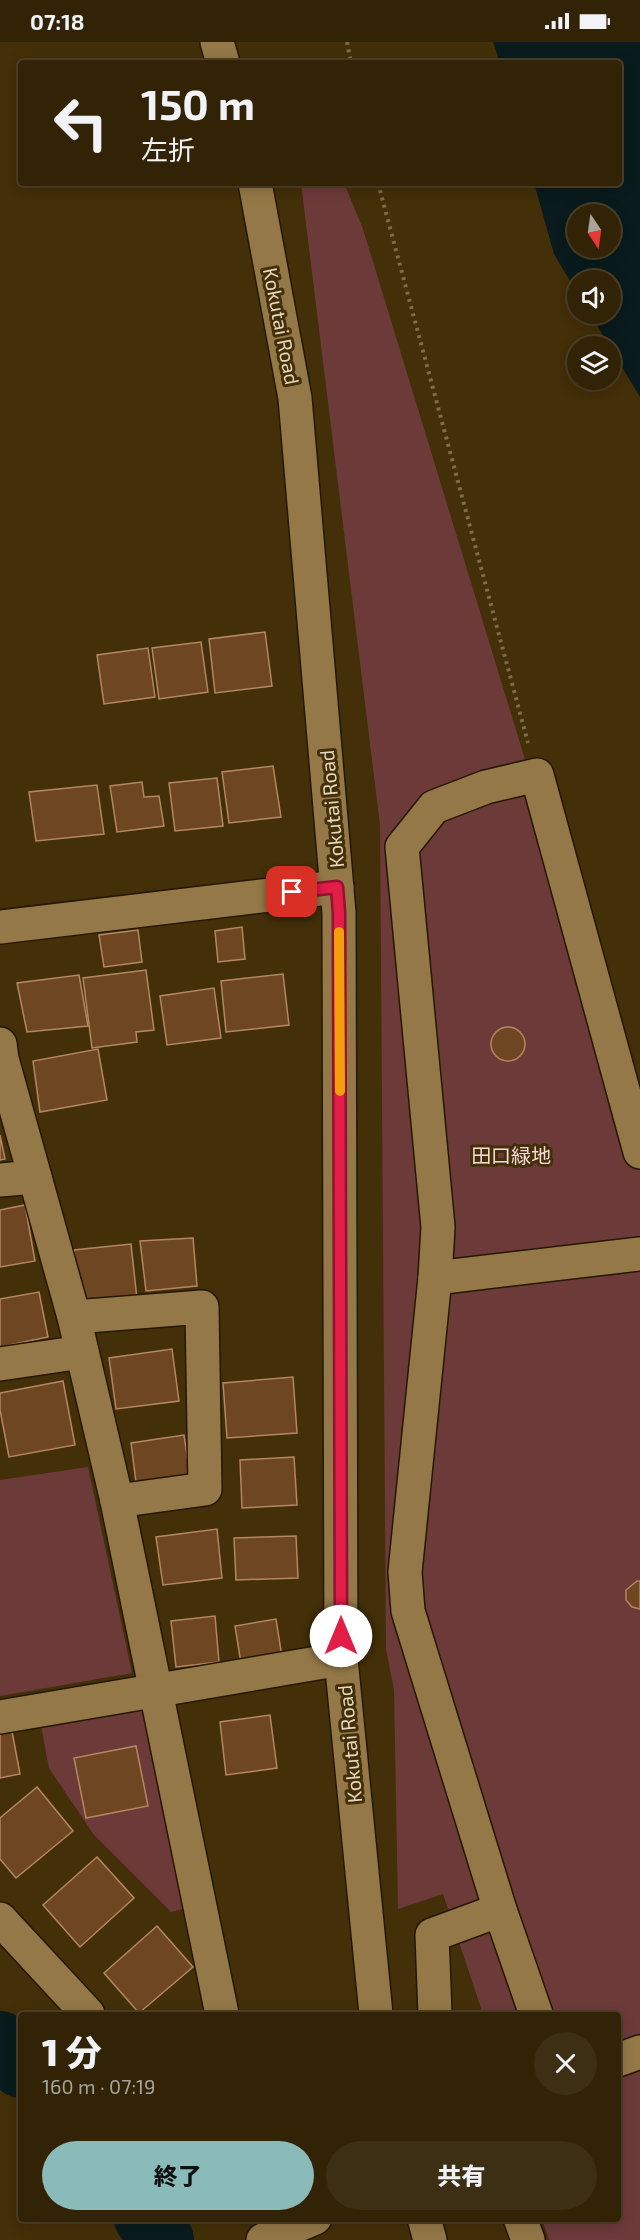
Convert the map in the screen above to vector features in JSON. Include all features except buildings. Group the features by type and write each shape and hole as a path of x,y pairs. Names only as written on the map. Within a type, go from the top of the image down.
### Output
{"street":[{"path":"217,42 222,60"},
{"name":"Kokutai Road","path":"256,186 295,398 339,913 341,1659 376,2012"},
{"path":"535,2012 500,1910 408,1611 405,1572 435,1278 438,1227 402,847 434,807 486,787 537,775 640,1152"},
{"path":"0,927 337,887"},
{"path":"1,1054 74,1317 117,1501 222,2012"},
{"path":"0,1180 35,1177"},
{"path":"435,1278 640,1254"},
{"path":"74,1317 202,1307 205,1489 117,1501"},
{"path":"0,1364 82,1352"},
{"path":"0,1718 341,1659"},
{"path":"435,2012 432,1935 500,1910"},
{"path":"0,1919 86,2012"},
{"path":"621,2059 640,2052"},
{"path":"263,2240 305,2222"},
{"path":"425,2222 430,2240"},
{"path":"521,2222 528,2240"}],"path":[{"path":"347,42 350,60"},
{"path":"379,186 537,775"}],"green space":[{"name":"田口緑地","path":"301,186 345,186 363,229 640,1136 640,2240 549,2240 543,2222 621,2222 621,2012 482,2012 443,1894 398,1909 394,1690 386,1649 380,825"},
{"path":"88,1467 132,1673 0,1696 0,1480"},
{"path":"142,1707 187,1908 171,1912 94,1835 49,1768 41,1726"}],"shaded area":[{"path":"493,42 640,42 640,397 621,365 621,336 603,336 596,324 621,324 621,270 567,270 567,276 554,254 535,186 622,186 622,60 499,60"}],"waterway":[{"path":"0,2042 18,2063"},
{"path":"148,2222 163,2240"}],"slow traffic":[{"path":"339,932 340,1091"}],"route":[{"path":"292,892 337,887 339,913 341,1636"}]}
